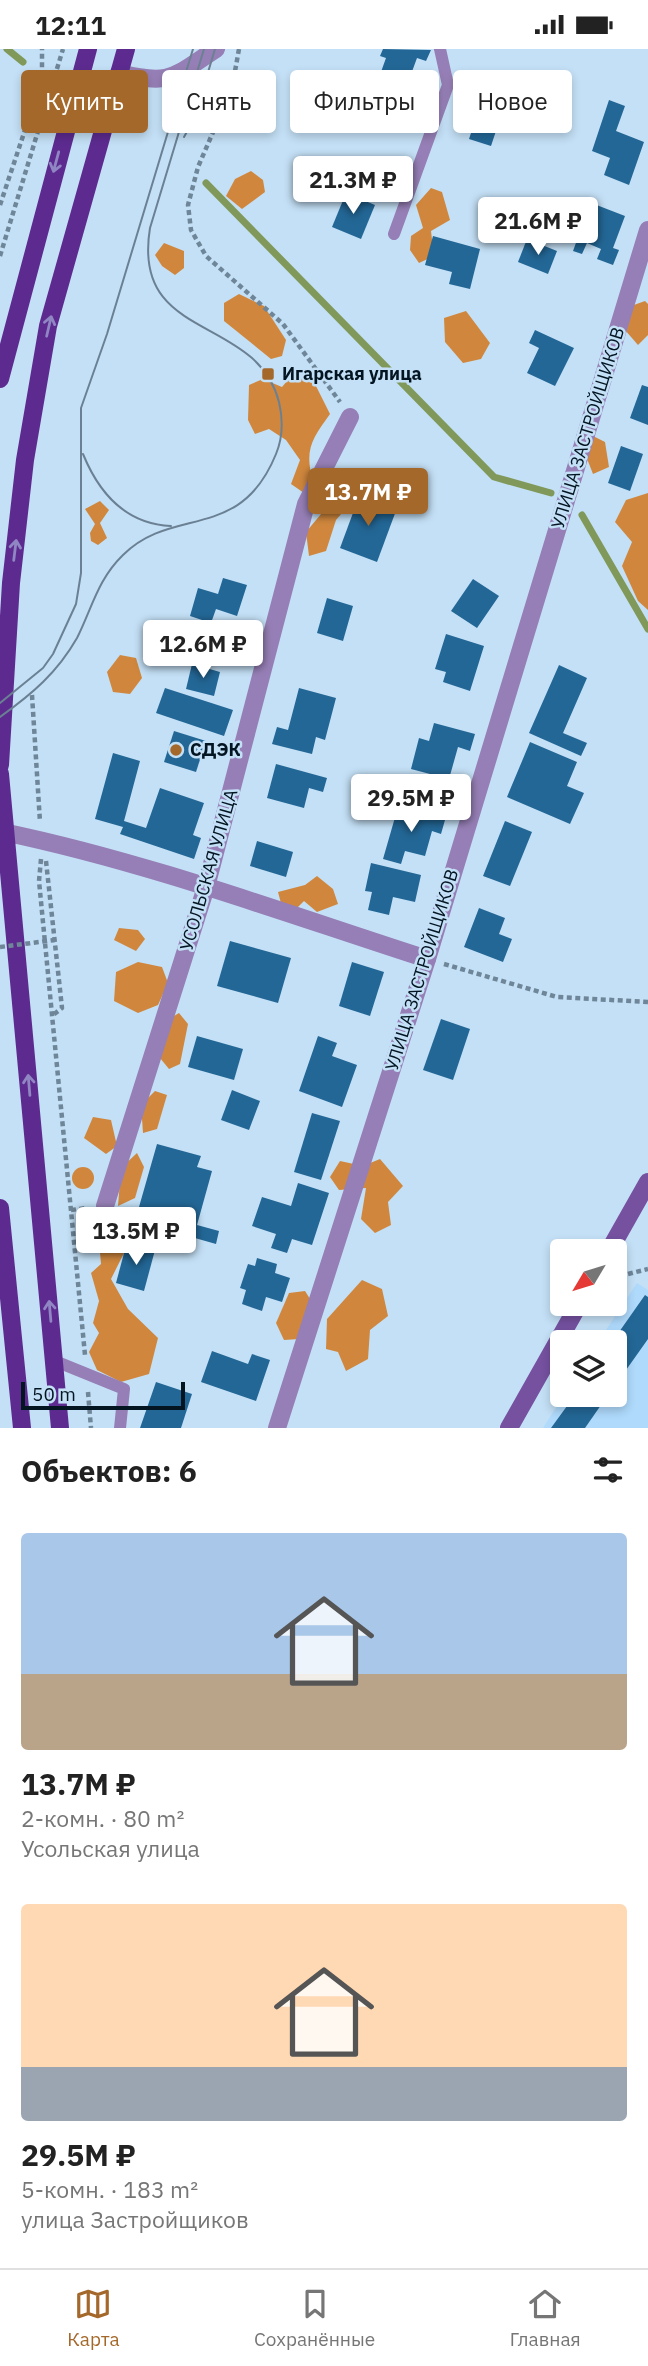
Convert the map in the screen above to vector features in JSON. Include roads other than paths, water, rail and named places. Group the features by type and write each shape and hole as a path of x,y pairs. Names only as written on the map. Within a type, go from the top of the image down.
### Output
{"main road":[{"path":"0,379 6,328 88,49"},
{"path":"120,70 126,49"},
{"path":"0,765 12,569 26,460 48,325 102,133"},
{"path":"0,774 60,1428"},
{"path":"0,1208 22,1428"}],"street":[{"path":"148,80 175,76 216,49"},
{"name":"УЛИЦА ЗАСТРОЙЩИКОВ","path":"277,1428 426,959 648,230"},
{"name":"УСОЛЬСКАЯ УЛИЦА","path":"105,1206 206,887 306,504 350,417"},
{"path":"4,832 44,840 206,887 426,959"},
{"path":"616,1239 648,1182"},
{"path":"509,1428 572,1316"}],"lane":[{"path":"394,234 448,85 440,49"},
{"path":"55,1361 124,1389 120,1428"}],"waterway":[{"path":"7,49 23,62"},
{"path":"206,183 494,477 551,493"},
{"path":"582,515 648,629"}],"tram line":[{"path":"0,703 43,668 53,654 76,604 81,573 81,408 107,334 193,49"},
{"path":"0,717 33,691 61,662 77,638 101,584 123,555 142,540 225,512 244,500 261,482 278,448 282,428 280,408 266,374 246,353 176,310 159,291 149,265 150,228 204,49"},
{"path":"184,137 194,119 215,49"},
{"path":"83,454 97,481 116,504 140,519 171,526"}],"place":[{"name":"Игарская улица","path":"268,374"},
{"name":"СДЭК","path":"176,750"}]}
